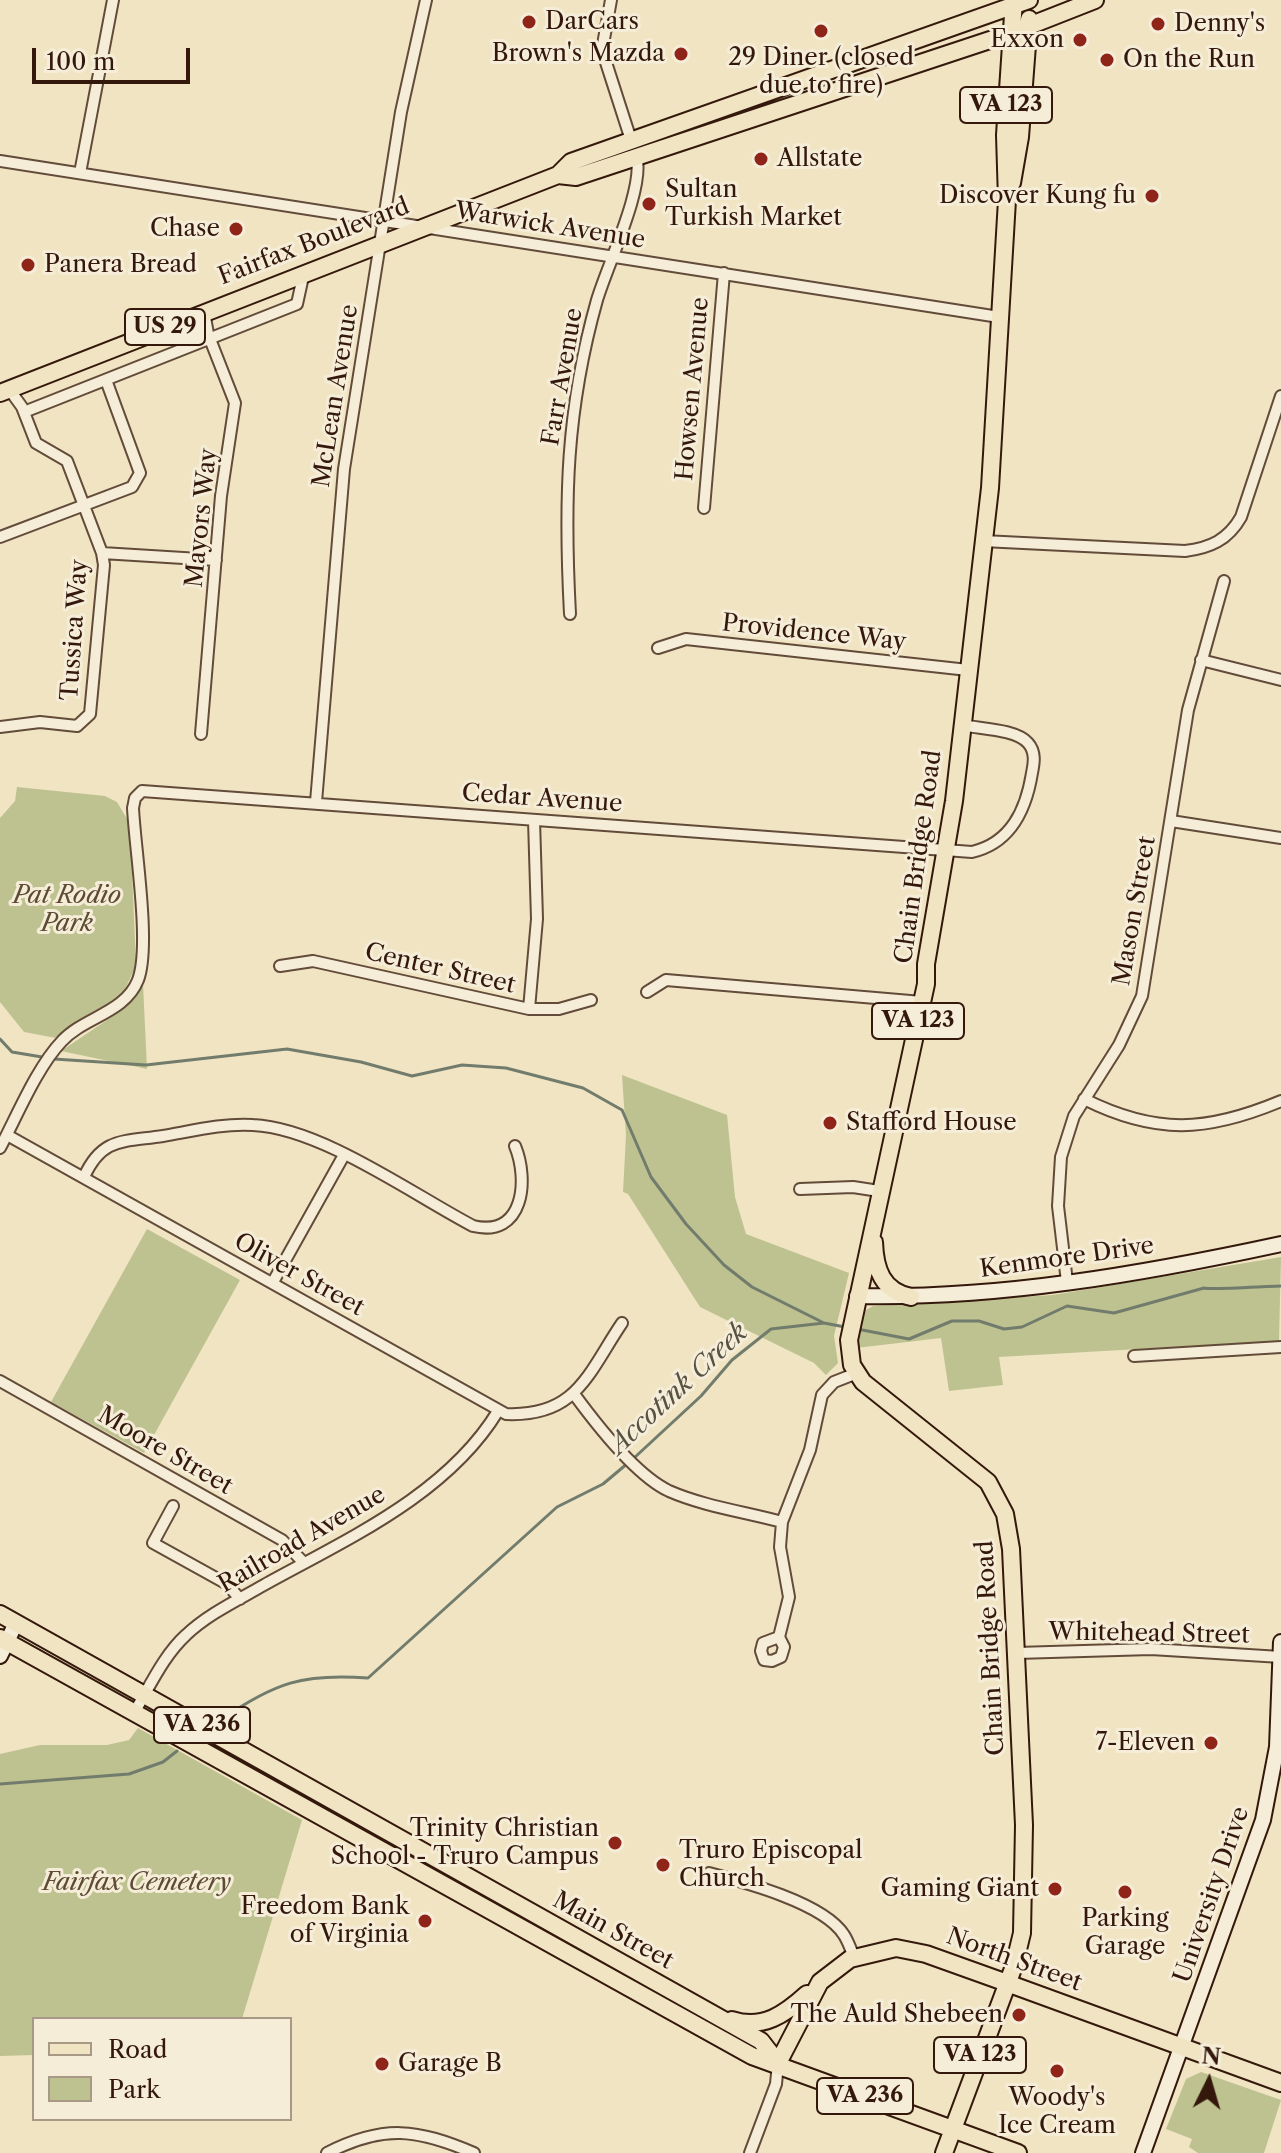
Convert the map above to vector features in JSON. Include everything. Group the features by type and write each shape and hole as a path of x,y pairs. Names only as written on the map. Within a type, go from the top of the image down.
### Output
{"main road":[{"name":"Fairfax Boulevard","path":"4,391 558,175 571,162 633,148 1011,33 1095,0"},
{"name":"Fairfax Boulevard","path":"633,148 1022,1"},
{"name":"Chain Bridge Road","path":"1007,200 1019,148 1029,26 1022,1"},
{"name":"Chain Bridge Road","path":"944,2153 1007,1983 1019,1945 1024,1904 1017,1653 1009,1530 995,1492 975,1470 875,1393 857,1373 849,1340 873,1217 922,1002 946,850 995,413 1007,200 1005,135 1011,33 1022,1"},
{"path":"873,1217 874,1246 883,1281 891,1290 911,1297"},
{"name":"Main Street","path":"0,1614 761,2041 778,2063"},
{"name":"Main Street","path":"2,1645 135,1711 752,2056 1018,2153"},
{"path":"415,1869 425,1852"},
{"name":"North Street","path":"778,2063 820,1982 854,1957 896,1948 1007,1983 1273,2080"},
{"path":"709,2012 741,2023 771,2020 790,2009 820,1982"}],"street":[{"path":"80,173 113,0"},
{"name":"McLean Avenue","path":"316,802 339,513 401,112 426,0"},
{"name":"Farr Avenue","path":"570,614 565,516 570,429 579,368 610,256 639,181 633,148 602,50 611,0"},
{"name":"Warwick Avenue","path":"0,161 999,317"},
{"path":"24,412 297,304 304,272"},
{"name":"Howsen Avenue","path":"704,508 724,273"},
{"name":"Mayors Way","path":"201,734 216,560 235,403 210,339 204,312"},
{"path":"0,537 132,487 140,473 106,380"},
{"name":"Tussica Way","path":"0,727 40,722 77,726 90,714 104,565 67,461 36,443 24,412 4,391"},
{"path":"983,541 1177,551 1214,544 1230,534 1241,517 1278,418 1281,396"},
{"path":"102,553 216,560"},
{"name":"Mason Street","path":"1067,1282 1058,1206 1059,1175 1066,1137 1084,1099 1119,1045 1142,996 1188,710 1224,581"},
{"name":"Providence Way","path":"658,648 686,639 968,670"},
{"path":"1201,660 1281,680"},
{"name":"Cedar Avenue","path":"7,1135 57,1046 71,1032 121,1003 138,981 142,950 133,808 137,795 148,790 972,852 994,845 1025,808 1034,763 1033,751 1024,739 962,725"},
{"path":"529,1009 537,919 534,820"},
{"path":"1171,821 1281,838"},
{"name":"Center Street","path":"280,966 313,961 529,1009 559,1009 591,1000"},
{"path":"647,992 666,980 922,1002"},
{"path":"1084,1099 1127,1119 1168,1125 1234,1117 1281,1101"},
{"path":"84,1177 95,1155 107,1145 236,1125 295,1132 344,1155 473,1226 493,1228 512,1217 522,1195 522,1164 515,1146"},
{"path":"0,1148 7,1135"},
{"name":"Oliver Street","path":"7,1135 498,1411 538,1413 574,1394"},
{"path":"273,1282 344,1155"},
{"path":"800,1189 853,1187 879,1191"},
{"name":"Kenmore Drive","path":"855,1303 1067,1282 1281,1244"},
{"path":"622,1323 574,1394 643,1472 676,1494 782,1522"},
{"path":"1134,1356 1281,1347"},
{"path":"779,1637 788,1606 780,1547 782,1522 810,1450 822,1395 834,1382 857,1373"},
{"name":"Moore Street","path":"0,1381 282,1540 304,1563"},
{"name":"Railroad Avenue","path":"135,1711 187,1634 240,1599 358,1534 415,1496 458,1460 498,1411"},
{"path":"173,1506 153,1543 227,1584 240,1599"},
{"path":"2,1645 16,1623"},
{"name":"University Drive","path":"1143,2153 1250,1863 1268,1799 1279,1747 1281,1642"},
{"name":"Whitehead Street","path":"1017,1653 1151,1649 1281,1657"},
{"path":"709,1873 754,1885 821,1915 843,1933 854,1957"},
{"path":"750,2153 776,2084 778,2063"},
{"path":"327,2153 366,2136 394,2132 429,2136 474,2153"}],"green space":[{"name":"Pat Rodio Park","path":"17,787 105,796 117,802 130,824 136,966 124,991 113,1002 56,1038 24,1032 0,1002 0,818 15,801"},
{"path":"143,984 147,1069 61,1051 122,1010"},
{"path":"622,1075 727,1115 735,1197 746,1234 849,1273 834,1336 838,1363 826,1375 814,1363 700,1307 628,1194 623,1192 626,1135"},
{"path":"147,1229 240,1280 144,1453 51,1402"},
{"path":"1281,1257 1279,1341 999,1357 1003,1385 949,1391 941,1338 856,1348 864,1311 873,1306 1053,1295"},
{"name":"Fairfax Cemetery","path":"138,1728 302,1820 243,2017 32,2017 32,2055 0,2056 0,1754 40,1745 107,1745 129,1740"},
{"path":"1201,2072 1281,2100 1264,2153 1198,2153 1189,2147 1192,2139 1166,2129 1186,2079"}],"waterway":[{"path":"0,1039 12,1052 42,1057"},
{"path":"54,1059 146,1065 287,1049 361,1062 412,1076 462,1065 506,1068 583,1088 622,1110 651,1177 686,1224 724,1265 752,1287 822,1322"},
{"name":"Accotink Creek","path":"857,1329 909,1339 952,1321 979,1321 1004,1329 1022,1327 1067,1306 1114,1313 1204,1288 1281,1286"},
{"name":"Accotink Creek","path":"634,1458 701,1396 732,1360 771,1329 824,1323 845,1327"},
{"name":"Accotink Creek","path":"221,1719 290,1683 325,1677 368,1678 557,1507 603,1484 628,1463"},
{"name":"Accotink Creek","path":"0,1784 129,1774 163,1762 177,1751"}],"place":[{"name":"DarCars","path":"529,22"},
{"name":"Denny's","path":"1158,24"},
{"name":"29 Diner (closed due to fire)","path":"821,31"},
{"name":"Exxon","path":"1080,40"},
{"name":"Brown's Mazda","path":"681,54"},
{"name":"On the Run","path":"1107,60"},
{"name":"Allstate","path":"761,159"},
{"name":"Discover Kung fu","path":"1152,196"},
{"name":"Sultan Turkish Market","path":"649,204"},
{"name":"Chase","path":"236,229"},
{"name":"Panera Bread","path":"28,265"},
{"name":"Stafford House","path":"830,1123"},
{"name":"7-Eleven","path":"1211,1743"},
{"name":"Trinity Christian School - Truro Campus","path":"615,1843"},
{"name":"Truro Episcopal Church","path":"663,1865"},
{"name":"Gaming Giant","path":"1055,1889"},
{"name":"Parking Garage","path":"1125,1892"},
{"name":"Freedom Bank of Virginia","path":"425,1921"},
{"name":"The Auld Shebeen","path":"1019,2015"},
{"name":"Garage B","path":"382,2064"},
{"name":"Woody's Ice Cream","path":"1057,2071"}]}
